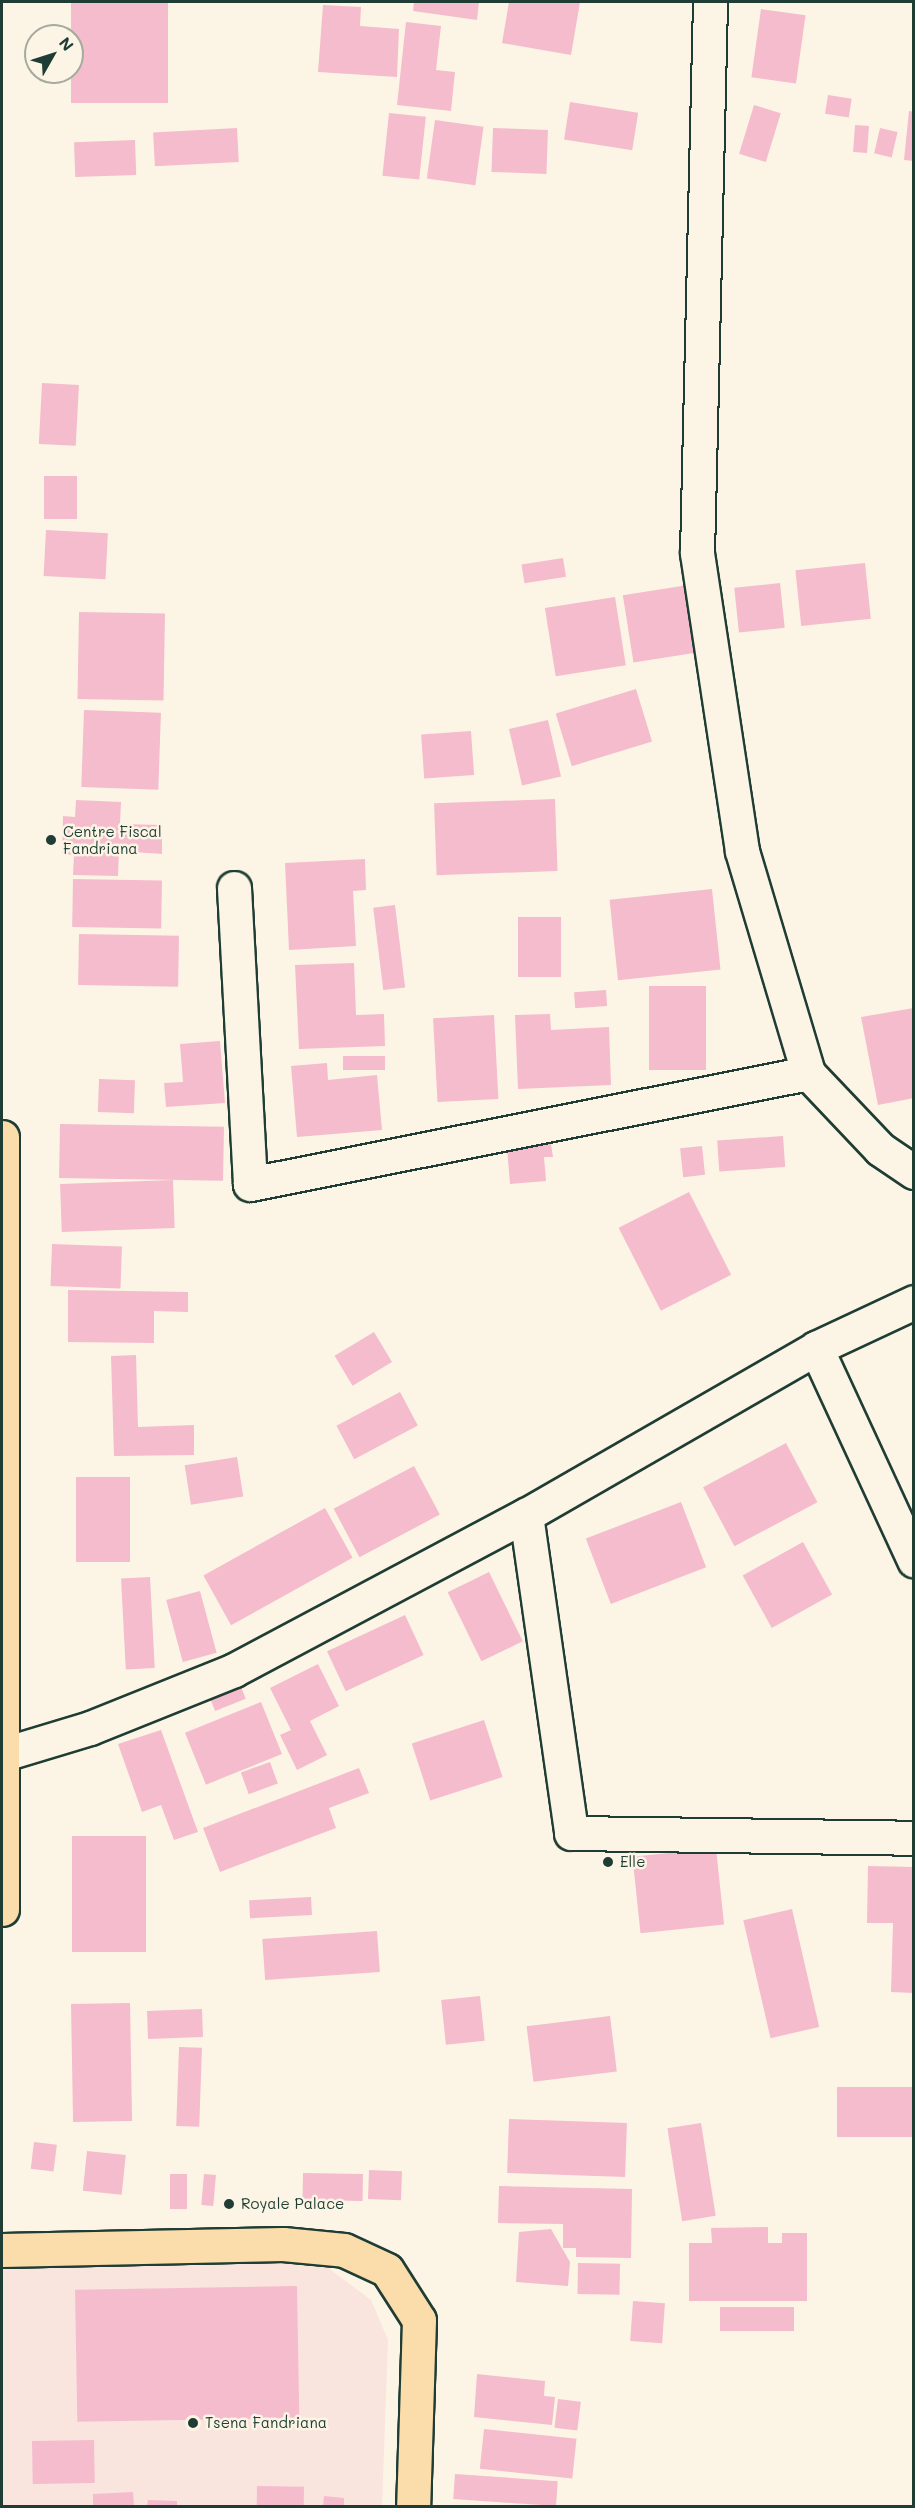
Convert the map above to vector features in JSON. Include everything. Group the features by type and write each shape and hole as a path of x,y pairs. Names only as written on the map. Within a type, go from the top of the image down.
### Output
{"main road":[{"path":"2,1137 4,1754 2,1909"},
{"path":"2,2250 283,2244 344,2250 387,2270 419,2320 412,2506"}],"street":[{"path":"710,2 697,553 742,851 808,1073 880,1149 914,1172"},
{"path":"234,888 250,1184 808,1073"},
{"path":"4,1754 90,1728 234,1670 526,1515 816,1348 914,1302"},
{"path":"816,1348 914,1560"},
{"path":"526,1515 571,1833 914,1838"}],"shaded area":[{"name":"Tsena Fandriana","path":"311,2255 371,2300 388,2340 382,2506 2,2506 2,2265"}],"building":[{"path":"71,2 168,2 168,103 71,103 71,84 84,84 84,24 71,24"},
{"path":"414,2 479,2 477,20 413,11"},
{"path":"509,2 580,2 571,55 502,43"},
{"path":"323,5 361,7 360,26 399,29 397,77 318,72"},
{"path":"761,9 806,15 796,84 751,77"},
{"path":"406,22 441,26 436,70 455,72 451,111 397,105"},
{"path":"828,95 852,99 849,118 825,114"},
{"path":"570,102 638,113 632,150 564,140"},
{"path":"754,105 781,113 766,162 739,154"},
{"path":"909,111 914,112 914,161 904,160"},
{"path":"389,113 426,117 419,180 382,176"},
{"path":"435,120 484,127 475,185 427,178"},
{"path":"855,125 869,126 867,153 853,152"},
{"path":"237,128 239,162 155,166 153,132"},
{"path":"493,128 548,130 546,174 491,172"},
{"path":"880,128 898,132 892,157 874,153"},
{"path":"135,140 136,175 75,177 74,142"},
{"path":"42,383 79,385 76,446 39,444"},
{"path":"44,476 77,476 77,519 44,519"},
{"path":"46,530 108,533 106,579 44,576"},
{"path":"563,558 566,577 524,583 522,565"},
{"path":"865,563 871,619 801,626 795,570"},
{"path":"780,583 785,628 739,633 734,588"},
{"path":"688,585 699,652 633,662 623,595"},
{"path":"615,597 626,665 556,676 545,608"},
{"path":"79,612 165,614 163,700 77,699"},
{"path":"636,689 652,742 572,766 556,714"},
{"path":"84,710 161,713 158,790 81,787"},
{"path":"548,720 561,777 522,786 509,729"},
{"path":"471,731 474,775 424,778 421,734"},
{"path":"555,799 558,871 437,875 434,803"},
{"path":"76,800 121,802 120,824 162,825 162,854 119,851 118,876 73,875 74,855 62,854 63,816 75,817"},
{"path":"365,859 366,890 353,891 356,946 289,950 285,863"},
{"path":"73,879 162,881 161,929 72,927"},
{"path":"712,889 720,970 618,980 610,900"},
{"path":"395,905 405,987 383,990 373,908"},
{"path":"518,917 561,917 561,977 518,977"},
{"path":"79,934 179,936 178,987 78,985"},
{"path":"354,963 356,1015 384,1014 385,1046 299,1049 295,965"},
{"path":"649,986 706,986 706,1070 649,1070"},
{"path":"606,990 607,1006 575,1008 574,992"},
{"path":"914,1008 914,1098 878,1105 861,1017"},
{"path":"550,1014 551,1030 609,1027 611,1085 518,1089 515,1015"},
{"path":"494,1015 498,1099 437,1102 433,1018"},
{"path":"220,1041 225,1103 166,1107 164,1083 183,1082 180,1044"},
{"path":"343,1056 385,1056 385,1070 343,1070"},
{"path":"327,1063 328,1080 377,1075 382,1130 297,1137 291,1066"},
{"path":"99,1079 135,1080 134,1113 98,1112"},
{"path":"60,1124 224,1127 223,1181 59,1178"},
{"path":"783,1136 785,1167 719,1172 717,1141"},
{"path":"551,1144 553,1157 544,1157 546,1181 510,1184 507,1148"},
{"path":"702,1146 705,1175 683,1177 680,1148"},
{"path":"173,1180 175,1228 62,1232 60,1184"},
{"path":"689,1192 731,1275 661,1311 619,1228"},
{"path":"52,1244 122,1246 120,1288 51,1286"},
{"path":"68,1290 188,1292 188,1312 154,1311 154,1343 68,1342"},
{"path":"374,1332 392,1362 353,1386 335,1356"},
{"path":"136,1355 138,1427 194,1425 194,1455 114,1456 111,1356"},
{"path":"400,1392 418,1426 354,1459 336,1426"},
{"path":"786,1443 817,1502 734,1546 703,1487"},
{"path":"237,1457 243,1497 191,1505 185,1465"},
{"path":"414,1466 440,1515 359,1557 334,1509"},
{"path":"76,1477 130,1477 130,1562 76,1562"},
{"path":"681,1502 706,1567 611,1604 586,1539"},
{"path":"325,1508 353,1558 231,1625 203,1575"},
{"path":"803,1542 832,1594 772,1628 743,1575"},
{"path":"489,1572 523,1641 481,1661 448,1592"},
{"path":"150,1577 155,1668 126,1669 121,1579"},
{"path":"200,1591 217,1653 183,1662 166,1600"},
{"path":"405,1615 424,1655 346,1691 327,1651"},
{"path":"318,1664 339,1706 310,1721 327,1755 297,1770 280,1735 291,1730 270,1688"},
{"path":"239,1682 246,1699 215,1711 208,1694"},
{"path":"261,1702 282,1754 206,1785 185,1733"},
{"path":"484,1720 503,1777 430,1801 412,1743"},
{"path":"161,1730 198,1832 174,1840 161,1805 142,1812 118,1744"},
{"path":"270,1762 278,1784 249,1794 241,1773"},
{"path":"359,1768 369,1793 329,1808 336,1828 220,1872 203,1828"},
{"path":"72,1836 146,1836 146,1952 72,1952"},
{"path":"716,1848 724,1925 641,1933 632,1857"},
{"path":"868,1866 914,1867 914,1993 891,1992 893,1923 867,1923"},
{"path":"311,1897 312,1915 250,1918 249,1900"},
{"path":"792,1909 819,2027 771,2038 743,1920"},
{"path":"377,1931 380,1972 265,1980 262,1939"},
{"path":"480,1996 485,2041 446,2045 441,2000"},
{"path":"130,2003 132,2121 73,2122 71,2004"},
{"path":"202,2009 203,2037 148,2039 147,2011"},
{"path":"610,2016 617,2072 533,2082 527,2026"},
{"path":"179,2047 202,2048 199,2127 176,2126"},
{"path":"837,2087 914,2087 914,2137 837,2137"},
{"path":"509,2119 627,2123 625,2177 507,2173"},
{"path":"701,2123 716,2216 682,2221 667,2128"},
{"path":"34,2142 57,2145 54,2172 31,2169"},
{"path":"87,2151 126,2155 122,2195 83,2191"},
{"path":"369,2170 402,2171 401,2200 368,2199"},
{"path":"303,2173 363,2174 363,2201 303,2200"},
{"path":"170,2174 187,2174 187,2209 170,2209"},
{"path":"204,2174 216,2175 213,2206 201,2205"},
{"path":"499,2186 632,2189 631,2258 576,2257 576,2248 563,2248 563,2224 498,2223"},
{"path":"768,2227 768,2243 782,2243 782,2233 807,2233 807,2301 689,2301 689,2243 712,2243 711,2228"},
{"path":"551,2229 570,2262 568,2286 516,2282 519,2232"},
{"path":"578,2263 620,2264 619,2295 577,2294"},
{"path":"297,2286 299,2418 77,2422 75,2290"},
{"path":"633,2301 665,2303 662,2343 630,2341"},
{"path":"720,2307 794,2307 794,2331 720,2331"},
{"path":"477,2374 545,2381 544,2396 555,2397 552,2425 474,2417"},
{"path":"558,2399 581,2402 577,2431 554,2428"},
{"path":"484,2429 576,2439 572,2479 480,2469"},
{"path":"94,2440 95,2483 33,2484 32,2441"},
{"path":"455,2474 558,2481 556,2506 453,2499"},
{"path":"257,2486 304,2487 304,2506 257,2506"},
{"path":"133,2492 134,2506 93,2506 93,2494"},
{"path":"324,2496 344,2498 344,2506 323,2506"},
{"path":"148,2500 177,2501 177,2506 147,2506"}],"place":[{"name":"Centre Fiscal Fandriana","path":"51,840"},
{"name":"Elle","path":"608,1862"},
{"name":"Royale Palace","path":"229,2204"},
{"name":"Tsena Fandriana","path":"193,2423"}]}
